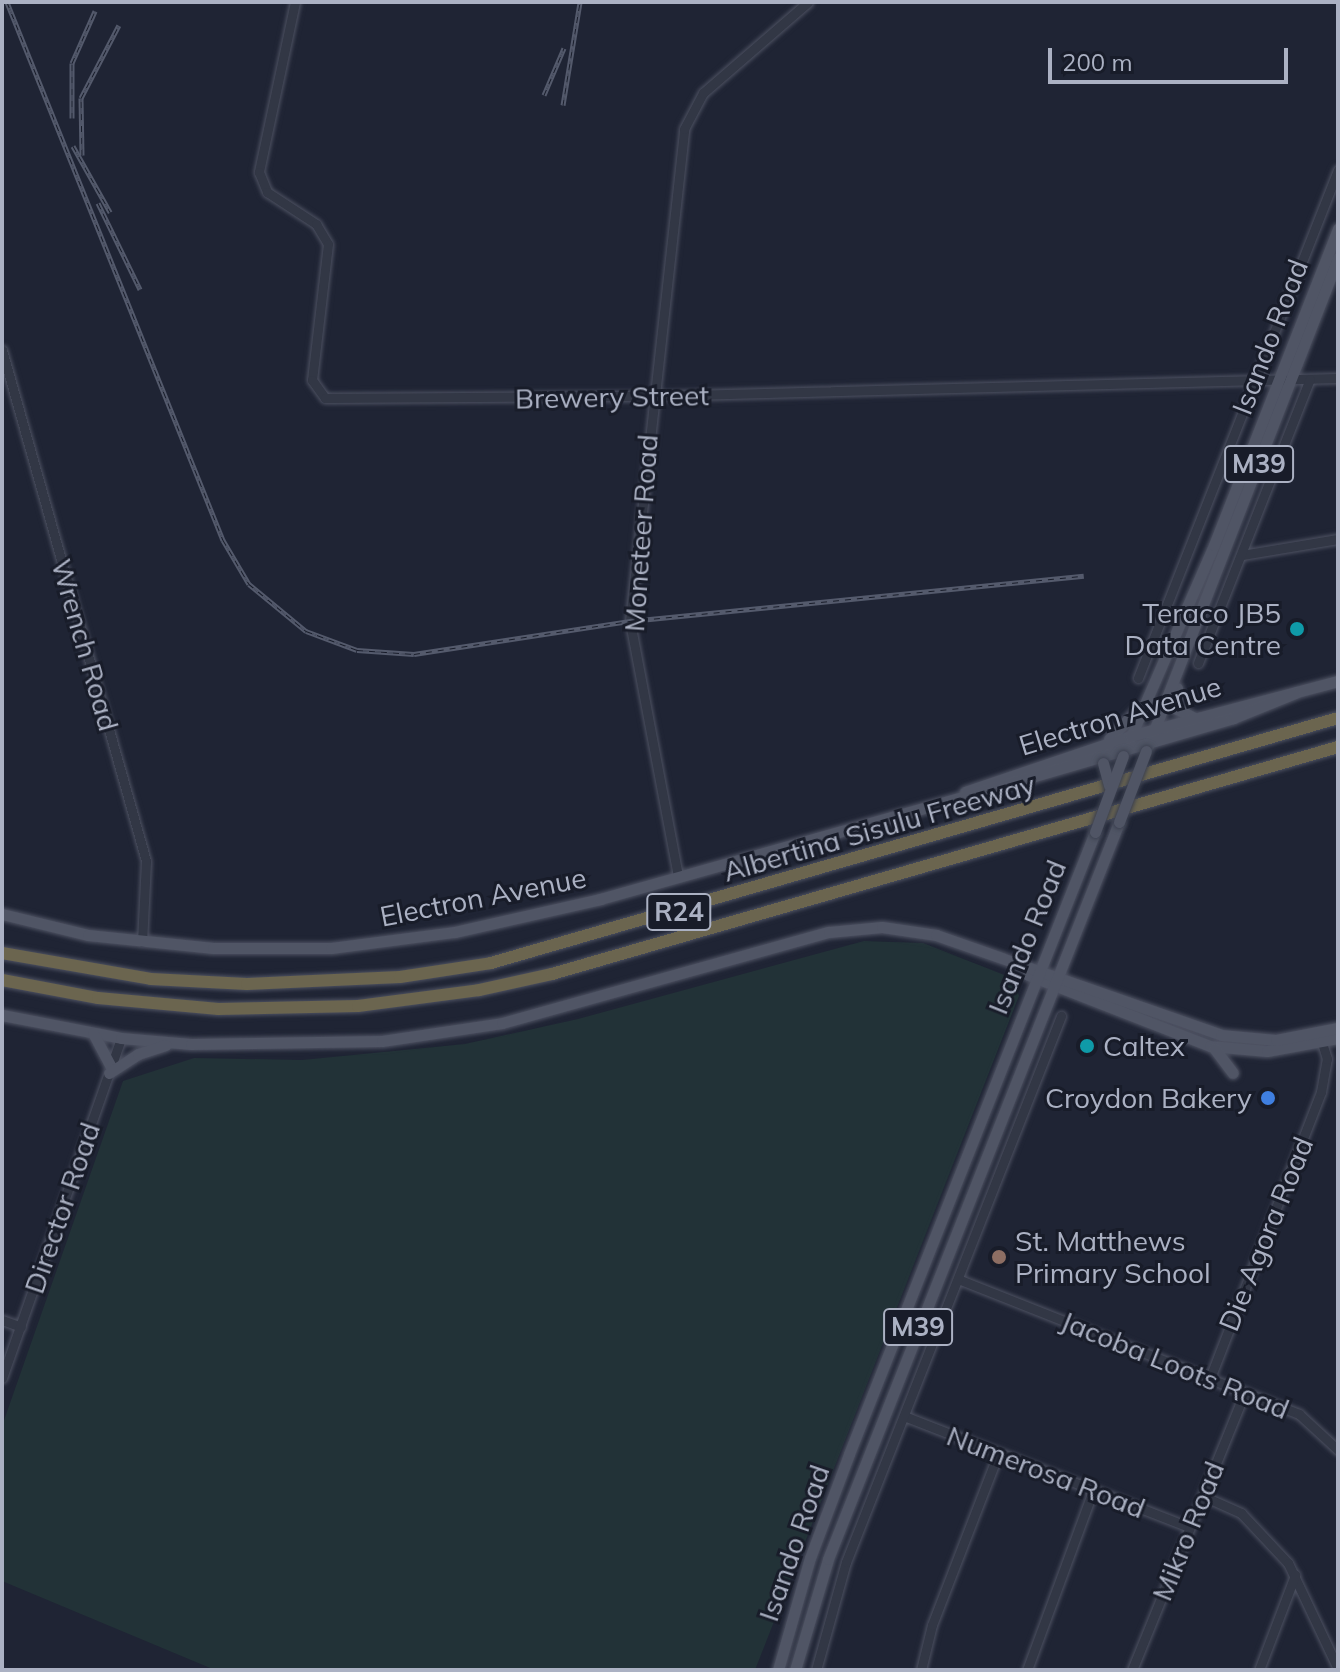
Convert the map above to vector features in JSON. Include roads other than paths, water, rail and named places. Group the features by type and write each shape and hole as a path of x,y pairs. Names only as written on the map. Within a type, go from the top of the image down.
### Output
{"highway":[{"name":"Albertina Sisulu Freeway","path":"2,953 119,975 247,984 400,977 491,963 1338,718"},
{"name":"Albertina Sisulu Freeway","path":"2,980 98,998 218,1009 358,1006 479,990 552,974 1338,747"}],"main road":[{"name":"Isando Road","path":"778,1670 810,1558 1036,974 1095,832 1130,736 1204,569 1338,228"},
{"name":"Isando Road","path":"795,1670 828,1559 1057,983 1338,258"},
{"path":"1181,664 1175,708 1195,717"},
{"name":"Electron Avenue","path":"1100,755 1130,736 1338,681"},
{"name":"Electron Avenue","path":"2,914 142,942 245,949 393,941 529,917 1022,775 1100,755 1147,747 1295,693"},
{"path":"1109,794 1100,755 1148,695"},
{"path":"2,1015 121,1038 178,1043 311,1046 444,1033 566,1008 851,928 919,931 1011,964 1210,1046 1267,1051 1321,1037 1338,1028"},
{"path":"1057,983 1221,1035 1276,1040 1338,1038"},
{"path":"93,1033 110,1070 138,1054 178,1043"},
{"path":"1210,1046 1233,1073"}],"street":[{"name":"Brewery Street","path":"295,2 259,172 267,192 316,224 328,244 312,380 320,396 337,401 652,396 1338,378"},
{"name":"Moneteer Road","path":"678,876 630,621 652,396 687,117 703,93 808,2"},
{"name":"Isando Road","path":"1138,678 1338,170"},
{"name":"Wrench Road","path":"2,350 146,861 142,942"},
{"path":"1198,663 1310,379"},
{"path":"1242,555 1338,539"},
{"name":"Isando Road","path":"816,1670 833,1599 1061,1016"},
{"name":"Die Agora Road","path":"1210,1378 1321,1092 1327,1059 1321,1037"},
{"name":"Director Road","path":"2,1378 121,1038"},
{"name":"Jacoba Loots Road","path":"958,1279 1306,1418 1338,1450"},
{"path":"2,1320 21,1327"},
{"name":"Mikro Road","path":"1132,1670 1245,1392"},
{"name":"Numerosa Road","path":"904,1416 1189,1527"},
{"path":"921,1670 932,1625 998,1454"},
{"path":"1027,1670 1093,1491"},
{"path":"1203,1496 1247,1517 1295,1575 1338,1669"},
{"path":"1259,1670 1295,1575"}],"railway":[{"path":"7,2 223,540 249,584 306,631 357,650 414,654 630,621 1084,576"},
{"path":"563,105 580,2"},
{"path":"72,118 72,63 95,11"},
{"path":"82,155 81,98 119,25"},
{"path":"544,95 564,48"},
{"path":"73,146 110,212"},
{"path":"98,203 140,289"}],"place":[{"name":"Teraco JB5 Data Centre","path":"1297,629"},
{"name":"Caltex","path":"1087,1046"},
{"name":"Croydon Bakery","path":"1268,1098"},
{"name":"St. Matthews Primary School","path":"999,1257"}]}
